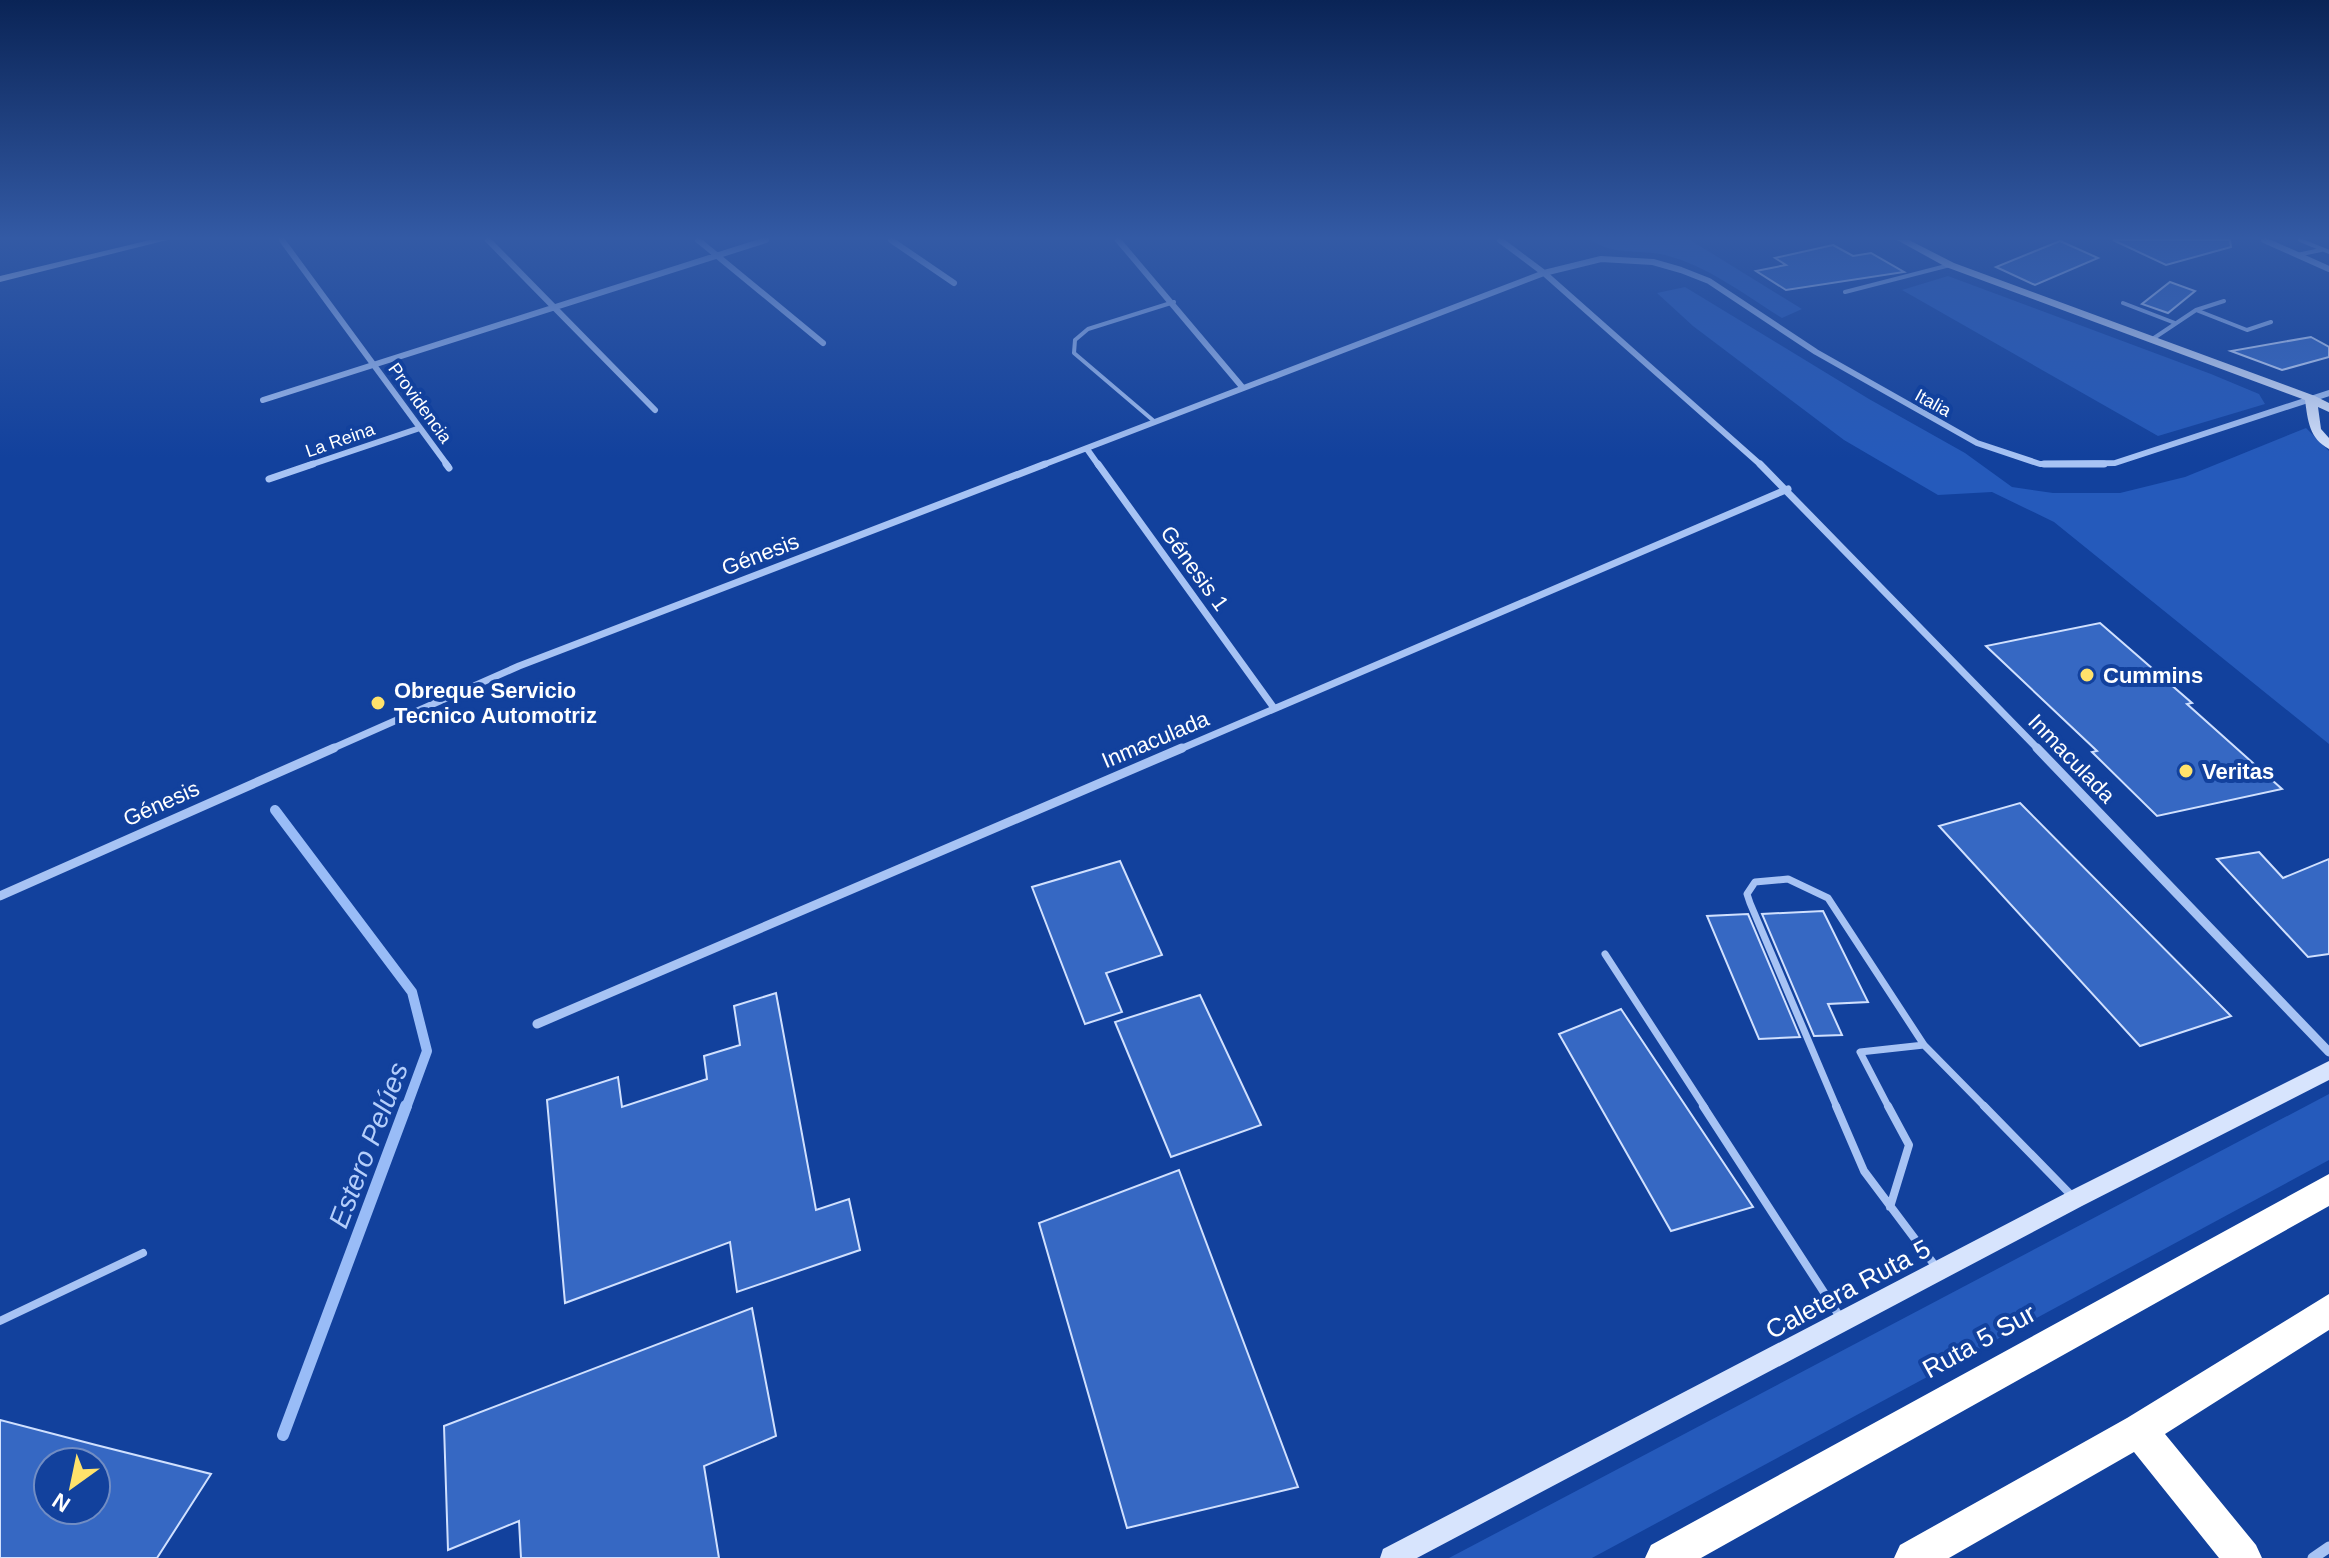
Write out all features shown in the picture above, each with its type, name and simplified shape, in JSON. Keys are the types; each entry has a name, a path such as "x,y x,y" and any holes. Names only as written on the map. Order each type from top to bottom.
{"highway":[{"name":"Ruta 5 Sur","path":"1664,1558 2329,1189"},
{"path":"1913,1558 2139,1430 2329,1311"},
{"path":"2139,1430 2243,1558"}],"street":[{"name":"Providencia","path":"336,313 449,468"},
{"path":"263,400 537,313"},
{"path":"561,313 655,410"},
{"path":"786,313 823,343"},
{"path":"1183,313 1243,388"},
{"name":"Génesis","path":"0,896 519,666 1440,313"},
{"name":"Inmaculada","path":"1589,313 1788,489 2329,1052"},
{"name":"Italia","path":"1754,313 1816,352 1977,443 2040,464 2088,466 2115,463 2329,393"},
{"path":"2078,313 2311,398 2329,408"},
{"path":"2311,398 2315,430 2329,445"},
{"name":"La Reina","path":"269,479 420,428"},
{"name":"Génesis 1","path":"1087,449 1274,708"},
{"name":"Inmaculada","path":"537,1024 1788,489"},
{"name":"Caletera Ruta 5","path":"1392,1558 1940,1273 2075,1199 2329,1070"},
{"path":"2313,1558 2329,1547"}],"lane":[{"path":"1140,313 1088,329 1075,340 1074,353 1155,422"},
{"path":"2149,313 2176,323"},
{"path":"2151,340 2192,313"},
{"path":"2203,313 2247,330 2271,322"},
{"path":"1940,1273 1864,1171 1750,903 1747,894 1750,887 1767,879 1788,879 1828,898 1924,1045 2075,1199"},
{"path":"1605,954 1844,1323"},
{"path":"1890,1207 1909,1145 1860,1052 1924,1045"},
{"path":"0,1321 143,1253"}],"shaded area":[{"path":"1678,313 1727,313 1965,453 2012,487 2053,493 2120,493 2185,477 2306,428 2329,451 2329,744 2054,522 1992,492 1938,495 1844,440"},
{"path":"1774,313 1794,313 1782,318"},
{"path":"1942,313 2047,313 2259,394 2265,404 2158,436"},
{"path":"2329,1094 2329,1160 1592,1558 1449,1558"}],"building":[{"path":"2311,337 2329,347 2329,357 2282,370 2231,351"},
{"path":"2100,623 2192,703 2187,704 2282,789 2157,816 2092,752 2097,751 1986,646"},
{"path":"2020,803 2231,1016 2140,1046 1939,826"},
{"path":"2259,852 2283,878 2329,859 2329,954 2308,957 2217,859"},
{"path":"1120,861 1162,955 1106,973 1122,1012 1085,1024 1032,887"},
{"path":"1823,911 1868,1002 1828,1004 1842,1035 1814,1036 1762,914"},
{"path":"1748,914 1800,1037 1759,1039 1707,916"},
{"path":"776,993 816,1210 849,1199 860,1250 737,1292 730,1242 565,1303 547,1100 618,1077 622,1107 707,1079 704,1056 740,1045 734,1006"},
{"path":"1200,995 1261,1125 1171,1157 1115,1022"},
{"path":"1621,1009 1753,1207 1671,1231 1559,1034"},
{"path":"1179,1170 1298,1487 1127,1528 1039,1223"},
{"path":"752,1308 776,1436 704,1466 719,1558 521,1558 519,1521 448,1550 444,1426"},
{"path":"0,1420 102,1446 32,1446 32,1526 112,1526 112,1449 211,1474 157,1558 0,1558"}],"waterway":[{"name":"Estero Pelúes","path":"275,810 412,992 427,1051 406,1108"},
{"name":"Estero Pelúes","path":"283,1435 406,1106"}],"place":[{"name":"Cummins","path":"2087,675"},
{"name":"Obreque Servicio Tecnico Automotriz","path":"378,703"},
{"name":"Veritas","path":"2186,771"}]}
